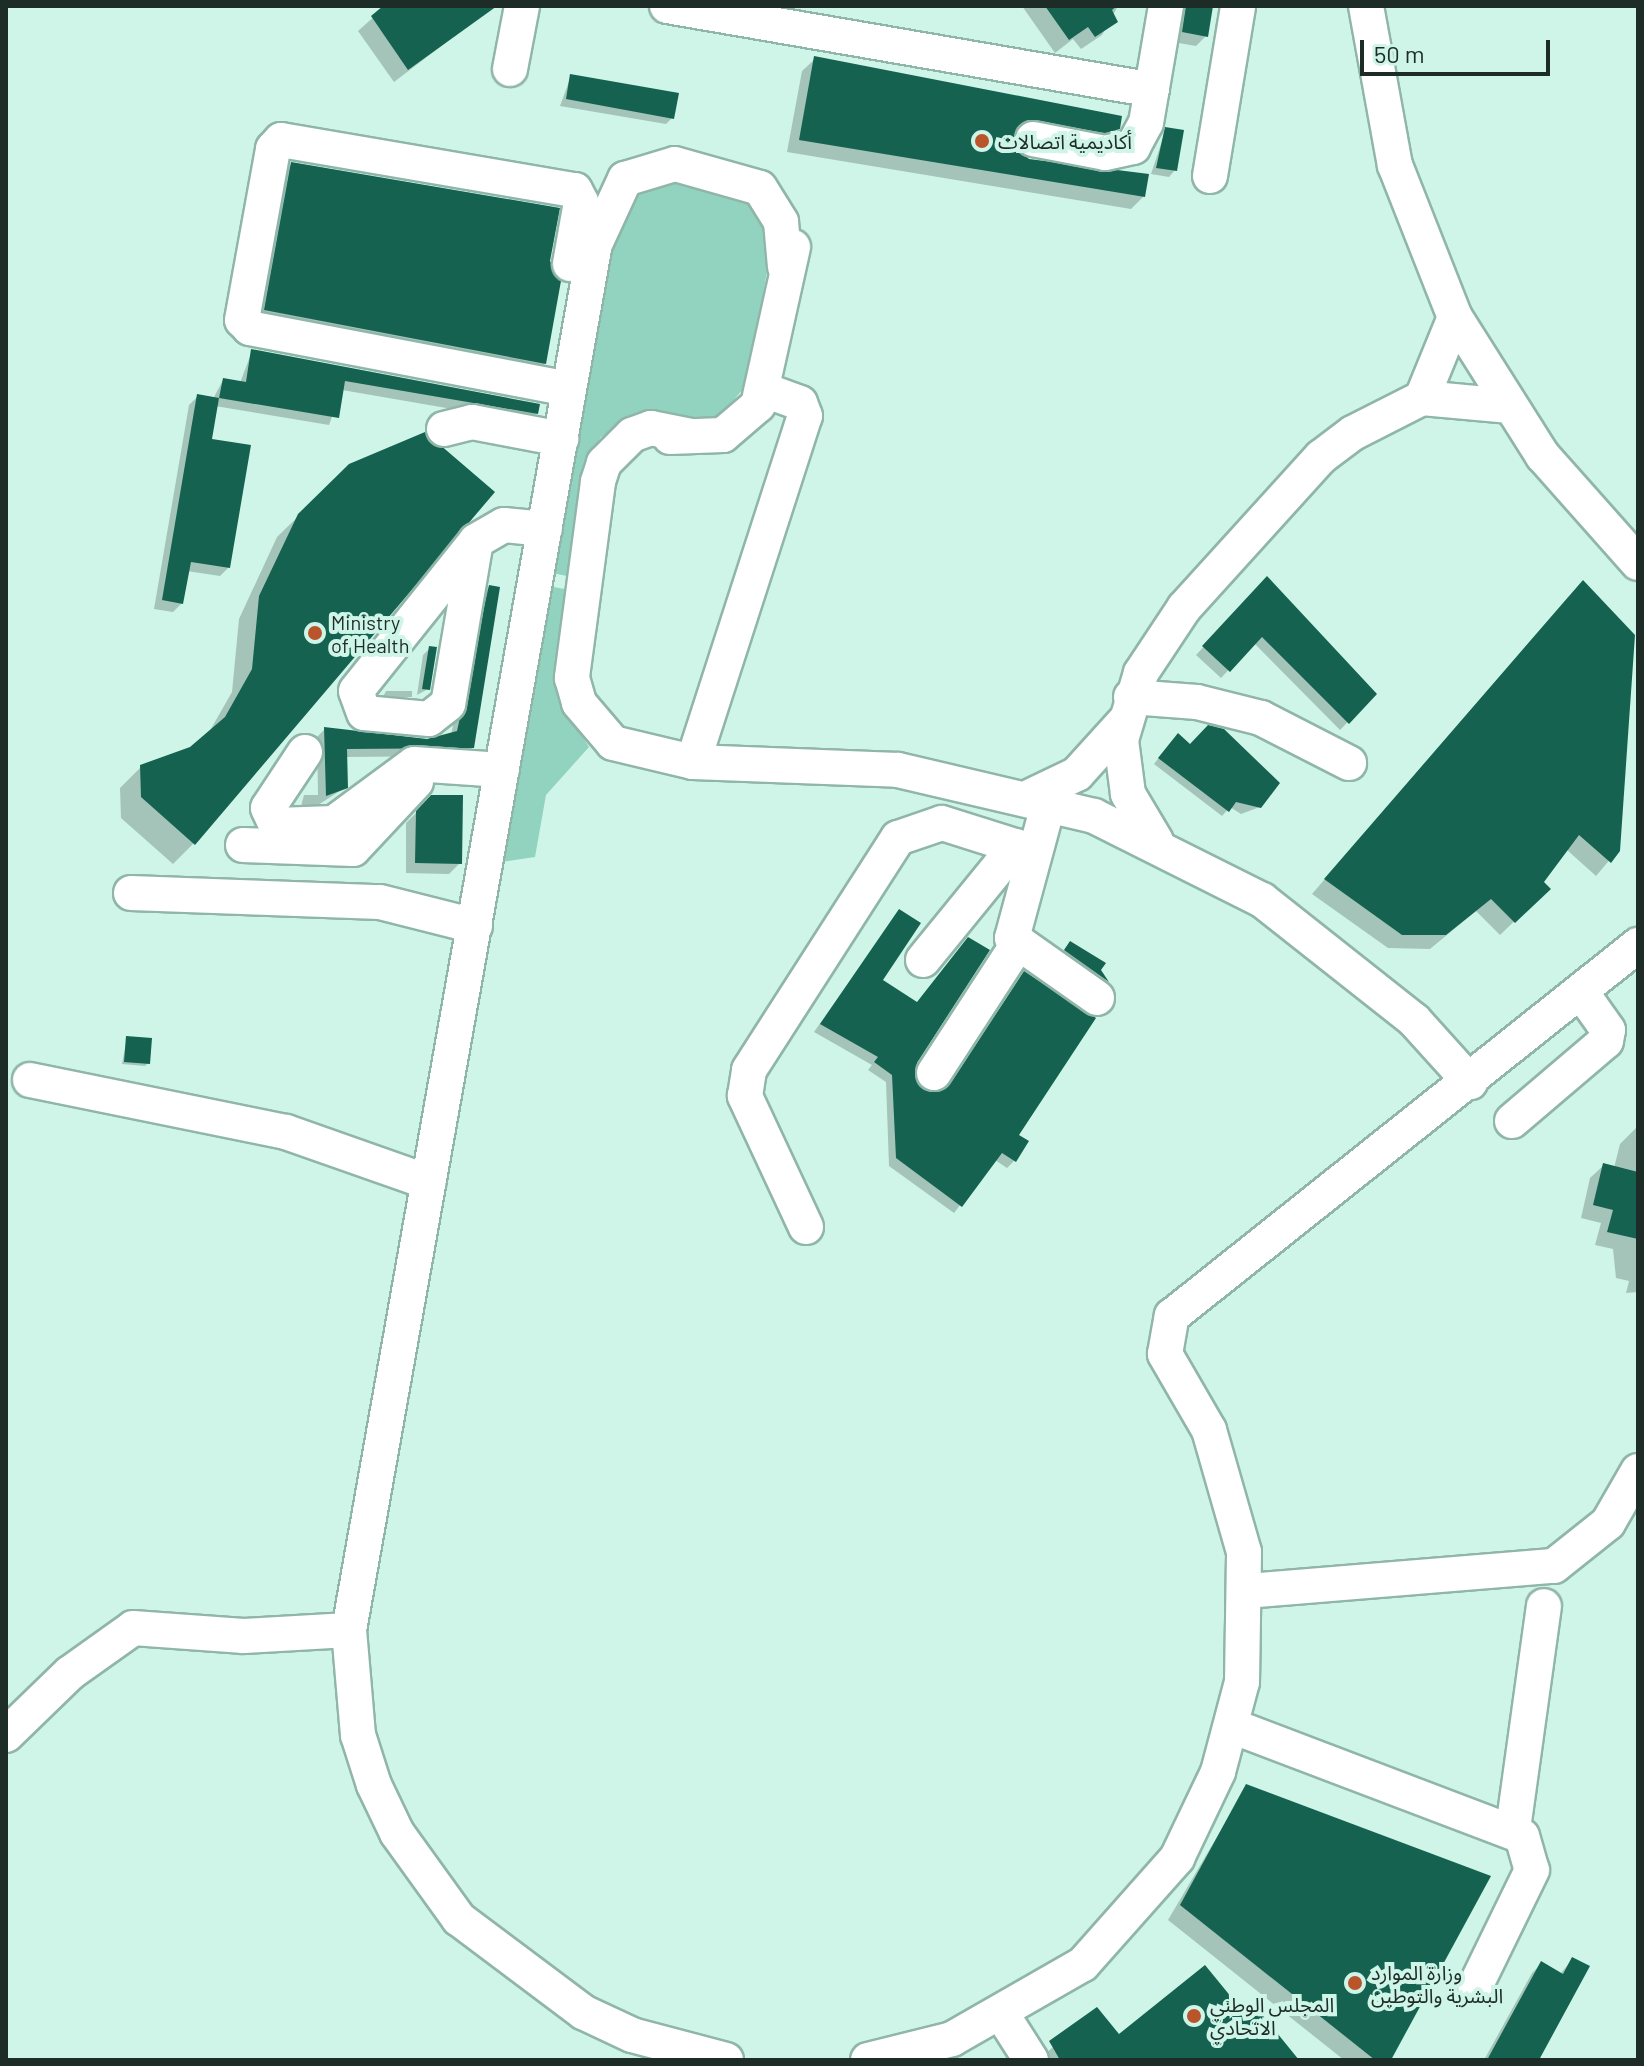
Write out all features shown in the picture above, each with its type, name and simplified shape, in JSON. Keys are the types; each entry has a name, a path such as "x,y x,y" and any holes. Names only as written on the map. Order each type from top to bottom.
{"street":[{"path":"510,69 522,6"},
{"path":"667,6 1152,90"},
{"path":"1033,139 1120,153 1142,137 1166,6"},
{"path":"1210,176 1238,6"},
{"path":"1366,6 1395,165 1455,317 1508,406 1638,563"},
{"path":"559,388 246,327 264,199 281,140 571,189 581,198 586,253"},
{"path":"726,2060 632,2035 583,2012 459,1919 397,1833 374,1785 358,1735 349,1630 561,439 559,388 598,188 620,155 652,146 708,163 767,169 792,189 799,214 785,267 764,390 737,428 691,436 651,428 616,446 598,482 598,502 572,652 579,703 613,743 693,762 898,770 1040,799 1156,841 1262,900 1396,1010 1463,1087"},
{"path":"1422,398 1455,317"},
{"path":"693,762 805,416 800,403 764,390"},
{"path":"1097,998 1017,945 1011,934 1025,849 1040,799 1077,774 1128,710 1184,608 1321,457 1422,398 1508,406"},
{"path":"444,429 472,422 561,439"},
{"path":"476,541 461,631 443,711 420,720 364,713 356,691 476,541 543,539"},
{"path":"413,620 461,631"},
{"path":"1128,710 1197,702 1261,718 1349,763"},
{"path":"1128,710 1128,794 1156,841"},
{"path":"305,752 268,808 276,825 334,823 387,778 500,780"},
{"path":"243,845 353,849 411,777"},
{"path":"806,1227 745,1096 749,1070 898,838 942,823 1025,849"},
{"path":"923,960 1025,849"},
{"path":"131,893 380,902 475,926"},
{"path":"934,1073 1017,945"},
{"path":"868,2060 952,2039 1003,2016 1083,1964 1150,1896 1200,1816 1232,1726 1247,1591 1237,1510 1191,1392 1170,1367 1166,1328 1180,1305 1238,1264 1638,945"},
{"path":"1512,1121 1606,1041 1608,1030 1581,992"},
{"path":"30,1080 286,1132 428,1182"},
{"path":"1247,1591 1554,1566 1608,1523 1638,1471"},
{"path":"1513,1829 1544,1606"},
{"path":"6,1735 70,1673 133,1628 244,1636 349,1630"},
{"path":"1232,1726 1513,1829 1529,1846 1532,1870 1475,1987"},
{"path":"1003,2016 1031,2060"}],"green space":[{"path":"660,173 752,195 773,236 748,383 722,414 703,421 632,417 600,438 572,577 552,573 618,208"},
{"path":"549,586 569,590 556,675 561,704 589,747 546,795 535,857 501,862"}],"building":[{"path":"383,6 497,6 408,70 371,16"},
{"path":"1045,6 1117,6 1112,10 1118,22 1095,37 1088,27 1069,40"},
{"path":"1186,6 1213,6 1208,37 1182,32"},
{"path":"814,56 1122,116 1120,129 1105,133 1027,120 1014,145 1029,159 1149,174 1145,197 799,140"},
{"path":"570,74 679,93 674,119 566,99"},
{"path":"1165,127 1184,130 1177,171 1156,168"},
{"path":"291,162 560,208 550,261 561,281 546,364 264,310"},
{"path":"251,349 540,404 538,414 345,381 339,418 219,398 223,378 246,382"},
{"path":"197,394 219,398 212,439 251,445 230,568 191,562 183,604 162,600"},
{"name":"Ministry of Health","path":"425,432 495,492 195,845 141,797 140,765 190,747 225,717 252,669 259,596 298,514 349,464"},
{"path":"1267,576 1377,694 1349,724 1262,637 1230,672 1202,646"},
{"path":"1583,580 1635,635 1620,851 1611,863 1579,835 1544,882 1551,889 1515,923 1491,899 1446,935 1402,935 1324,879"},
{"path":"489,585 500,587 474,748 347,749 348,788 326,796 324,727 427,739 457,731"},
{"path":"429,646 437,647 430,690 422,689"},
{"path":"1208,725 1224,729 1280,783 1261,808 1236,802 1229,812 1158,758 1178,733 1190,744"},
{"path":"431,795 463,795 462,864 415,863 416,811"},
{"path":"899,909 921,923 883,980 917,1002 968,937 990,950 917,1063 924,1090 950,1084 1024,971 1096,1018 1019,1135 1029,1141 1016,1162 1002,1153 962,1207 896,1158 892,1075 874,1062 878,1057 820,1024"},
{"path":"1070,941 1106,963 1101,970 1109,982 1064,950"},
{"path":"126,1036 152,1038 150,1064 124,1062"},
{"path":"1603,1163 1638,1172 1638,1239 1607,1232 1613,1210 1593,1205"},
{"name":"وزارة الموارد البشرية والتوطين","path":"1246,1784 1491,1876 1391,2060 1375,2060 1180,1905"},
{"path":"1572,1957 1590,1966 1539,2060 1487,2060 1541,1961 1563,1974"},
{"name":"المجلس الوطني الاتحادي","path":"1205,1965 1250,2020 1260,2012 1299,2060 1060,2060 1049,2041 1097,2007 1119,2034"}],"place":[{"name":"أكاديمية اتصالات","path":"982,141"},
{"name":"Ministry of Health","path":"315,633"},
{"name":"وزارة الموارد البشرية والتوطين","path":"1355,1983"},
{"name":"المجلس الوطني الاتحادي","path":"1194,2016"}]}
